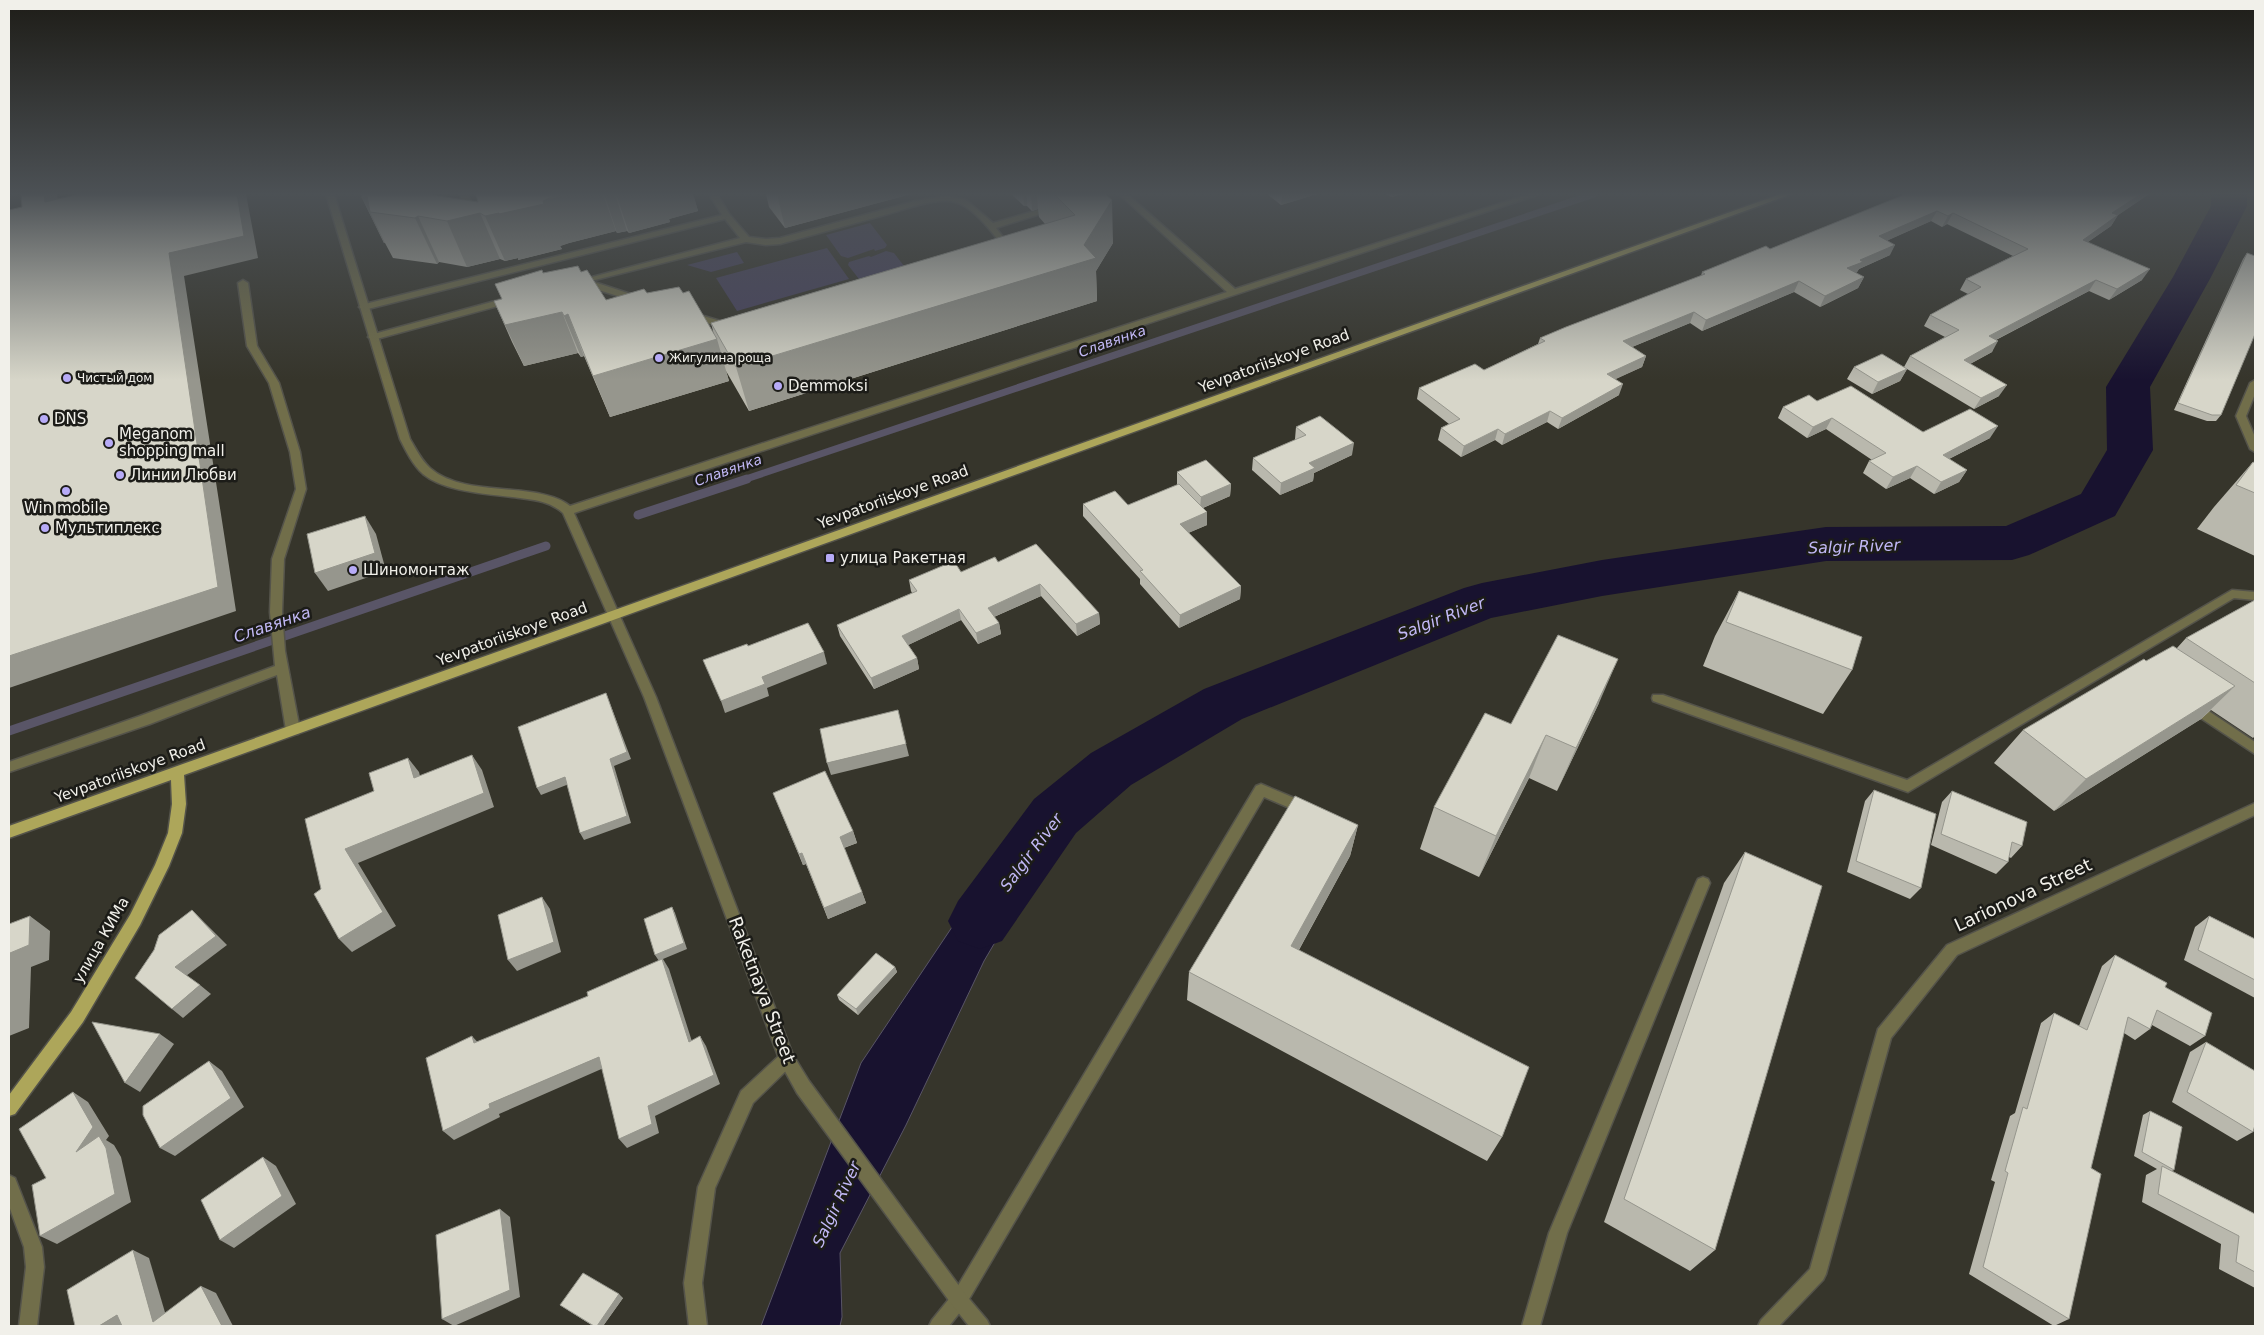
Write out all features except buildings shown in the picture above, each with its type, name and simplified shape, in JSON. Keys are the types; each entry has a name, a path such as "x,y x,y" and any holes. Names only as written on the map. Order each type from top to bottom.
{"main road":[{"name":"Yevpatoriiskoye Road","path":"9,832 1614,256"},
{"name":"улица КИМа","path":"9,1108 77,1017 143,905 162,866 175,833 179,804 177,772"}],"street":[{"path":"349,256 405,439 417,461 432,475 452,483 544,498 559,502 568,511 1346,256"},
{"path":"364,307 566,256"},
{"path":"654,304 576,283 677,256"},
{"path":"1004,260 1008,256"},
{"path":"1193,256 1234,293"},
{"path":"243,284 252,346 274,383 295,452 301,489 278,559 276,612 279,651 293,730"},
{"path":"373,337 516,298"},
{"path":"681,312 745,331"},
{"path":"2255,383 2240,416 2255,449"},
{"name":"Raketnaya Street","path":"568,511 650,698 787,1059 803,1088 959,1300 981,1326"},
{"path":"1658,698 1908,786 2232,594 2255,596"},
{"path":"2123,658 2139,668"},
{"path":"9,768 145,720 283,668"},
{"path":"2178,695 2255,749"},
{"path":"938,1326 959,1300 1261,790 1323,817"},
{"name":"Larionova Street","path":"1767,1326 1817,1274 1884,1034 1952,950 2255,809"},
{"path":"1530,1326 1558,1233 1703,883"},
{"path":"698,1326 693,1284 707,1187 747,1097 787,1059"},
{"path":"9,1184 33,1247 35,1267 28,1326"}],"shaded area":[{"path":"720,256 740,256 744,263 711,272 687,265"},
{"path":"796,256 833,256 849,279 737,311 716,278"},
{"path":"897,256 911,275 866,288 848,265 849,262 871,257"}],"water":[{"path":"1013,836 1031,881 984,961 906,1125 840,1253 842,1317 840,1326 761,1326 861,1063"}],"waterway":[{"name":"Славянка","path":"743,480 1409,256"},
{"name":"Salgir River","path":"980,921 1055,816 1111,769 1223,704 1482,601 1602,578 1826,544 2012,543 2098,505 2130,450 2128,387 2203,256"},
{"name":"Славянка","path":"638,515 747,479"},
{"name":"Славянка","path":"9,731 546,546"}],"place":[{"name":"Жигулина роща","path":"659,358"},
{"name":"Чистый дом","path":"67,378"},
{"name":"Demmoksi","path":"778,386"},
{"name":"DNS","path":"44,419"},
{"name":"Meganom shopping mall","path":"109,443"},
{"name":"Линии Любви","path":"120,475"},
{"name":"Win mobile","path":"66,491"},
{"name":"Мультиплекс","path":"45,528"},
{"name":"улица Ракетная","path":"830,558"},
{"name":"Шиномонтаж","path":"353,570"}]}
